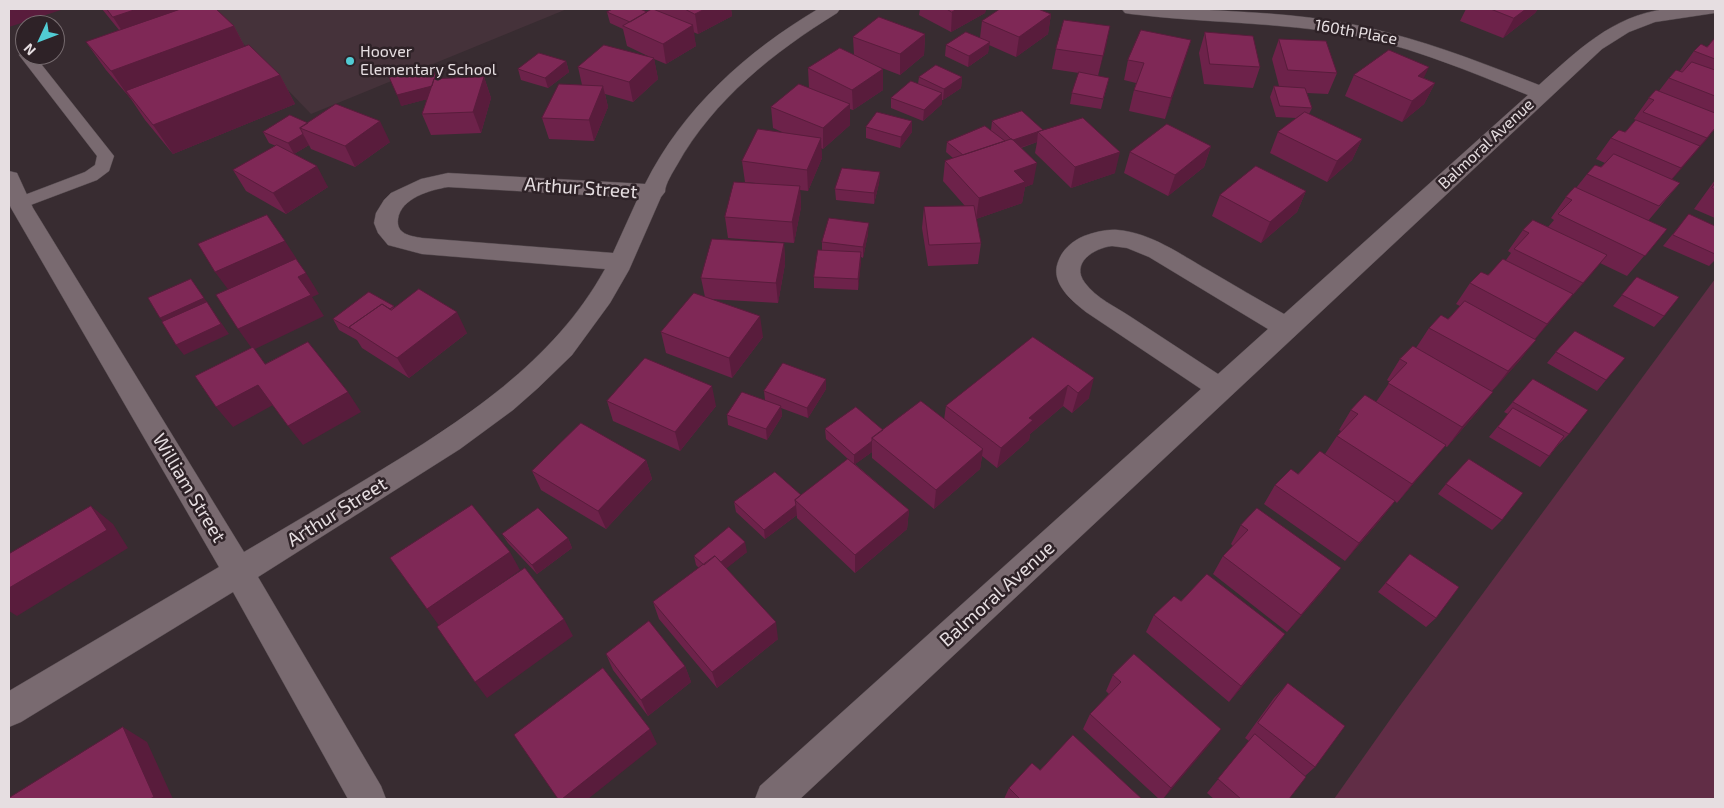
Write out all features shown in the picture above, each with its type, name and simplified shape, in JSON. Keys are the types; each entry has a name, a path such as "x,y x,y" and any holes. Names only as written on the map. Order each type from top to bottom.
{"street":[{"name":"Arthur Street","path":"9,710 239,573 448,443 511,395 554,357 587,317 621,262 670,158 694,123 725,89 761,55 801,26 831,9"},
{"name":"160th Place","path":"1131,9 1324,25 1367,33 1403,41 1442,54 1542,94"},
{"name":"Balmoral Avenue","path":"773,799 1594,45 1613,31 1630,23 1656,16 1711,9"},
{"name":"Arthur Street","path":"621,262 422,246 402,242 392,236 386,227 386,216 393,205 411,192 435,182 448,180 654,192"},
{"name":"William Street","path":"14,191 239,573 368,799"},
{"path":"1221,389 1095,306 1078,292 1070,279 1069,264 1079,249 1095,239 1113,238 1135,241 1157,251 1287,328"}],"lane":[{"path":"14,191 91,176 103,167 106,156 35,65"}],"shaded area":[{"name":"Hoover Elementary School","path":"210,9 567,9 311,114"},
{"path":"1715,279 1715,799 1334,799 1399,707"}],"building":[{"path":"107,9 137,9 113,17"},
{"path":"181,9 216,9 234,26 111,71 86,42"},
{"path":"613,9 640,9 647,12 630,22 607,12"},
{"path":"652,9 693,25 663,44 623,26"},
{"path":"685,9 705,9 695,14"},
{"path":"1000,9 1038,9 1051,14 1019,37 982,21"},
{"path":"1491,9 1526,9 1514,18"},
{"path":"879,17 925,34 900,54 853,37"},
{"path":"1064,20 1110,26 1103,56 1056,49"},
{"path":"1141,30 1191,40 1171,98 1134,90 1144,63 1128,60"},
{"path":"966,32 990,42 969,56 946,45"},
{"path":"1205,32 1253,36 1260,67 1210,64"},
{"path":"1715,38 1715,59 1694,51 1701,44 1707,47"},
{"path":"1279,39 1326,41 1337,73 1288,70"},
{"path":"249,45 280,75 153,125 126,91"},
{"path":"604,45 654,58 629,82 578,67"},
{"path":"840,48 883,69 852,90 808,68"},
{"path":"1389,50 1429,67 1418,76 1435,83 1412,101 1354,75"},
{"path":"539,53 566,61 545,78 518,69"},
{"path":"1692,62 1715,70 1715,96 1669,78 1676,70 1682,72"},
{"path":"936,65 962,77 944,89 919,77"},
{"path":"431,66 437,79 434,79 432,86 397,95 389,77"},
{"path":"1079,72 1109,78 1103,99 1072,93"},
{"path":"484,77 473,112 422,114 434,79"},
{"path":"911,81 942,93 924,110 891,98"},
{"path":"559,84 603,86 589,120 542,118"},
{"path":"799,84 850,104 823,128 771,107"},
{"path":"1274,86 1305,88 1312,108 1280,106"},
{"path":"1656,90 1715,113 1715,128 1707,138 1643,112 1654,100 1649,98"},
{"path":"336,104 380,121 345,146 300,128"},
{"path":"1022,111 1043,130 1013,140 992,121"},
{"path":"877,112 912,121 901,137 866,127"},
{"path":"1305,112 1362,139 1337,161 1278,132"},
{"path":"290,115 308,123 300,128 303,134 288,143 263,132"},
{"path":"1083,118 1120,152 1075,167 1038,132"},
{"path":"1636,120 1700,146 1681,168 1611,138 1619,130 1625,132"},
{"path":"1167,124 1211,146 1175,175 1130,152"},
{"path":"985,126 1005,141 963,155 947,142"},
{"path":"758,129 821,138 807,170 742,161"},
{"path":"1012,139 1037,163 1014,171 1025,182 979,198 945,161"},
{"path":"277,145 317,166 273,193 233,170"},
{"path":"1614,154 1680,183 1659,206 1587,174 1595,165 1601,167"},
{"path":"1256,166 1306,191 1270,222 1220,195"},
{"path":"842,168 880,172 874,193 835,189"},
{"path":"734,182 800,186 792,222 725,217"},
{"path":"1575,187 1667,229 1645,256 1558,214 1572,200 1566,197"},
{"path":"974,206 981,243 929,245 924,207"},
{"path":"1689,214 1715,226 1715,254 1673,235"},
{"path":"267,215 285,241 215,272 198,244"},
{"path":"829,218 869,223 863,247 822,242"},
{"path":"1533,220 1607,255 1583,283 1514,249 1529,233 1523,230"},
{"path":"712,239 784,243 776,283 701,278"},
{"path":"818,250 861,252 858,279 814,277"},
{"path":"296,259 306,273 298,277 311,295 238,329 216,295"},
{"path":"1503,259 1573,294 1547,324 1470,283 1481,272 1488,275"},
{"path":"1637,277 1679,297 1664,316 1622,295"},
{"path":"191,279 204,298 160,318 148,298"},
{"path":"419,289 457,312 397,358 349,327 382,304 391,310"},
{"path":"369,292 394,306 390,309 382,304 349,327 351,329 333,319"},
{"path":"694,293 760,316 729,358 661,332"},
{"path":"1465,301 1536,340 1508,371 1429,328 1441,315 1448,319"},
{"path":"207,302 221,324 176,345 162,322"},
{"path":"1575,331 1625,358 1606,380 1556,352"},
{"path":"1033,337 1094,378 1078,393 1068,385 1029,418 1033,420 1001,448 946,406"},
{"path":"308,342 348,392 288,426 258,385 216,407 195,376 253,347 265,364"},
{"path":"1413,346 1493,392 1462,427 1388,383 1407,363 1400,359"},
{"path":"645,358 712,386 675,432 607,401"},
{"path":"783,363 826,379 807,408 764,391"},
{"path":"1533,379 1588,410 1569,434 1513,402"},
{"path":"742,392 781,406 766,429 727,415"},
{"path":"1365,395 1446,445 1412,484 1337,436 1358,414 1351,410"},
{"path":"921,401 983,449 936,490 872,438"},
{"path":"856,407 883,430 854,455 825,429"},
{"path":"1513,408 1564,436 1549,456 1498,427"},
{"path":"581,423 646,460 598,511 532,471"},
{"path":"1320,451 1395,501 1359,543 1275,485 1291,469 1298,474"},
{"path":"848,459 909,510 855,555 795,500"},
{"path":"1469,459 1523,493 1502,520 1446,484"},
{"path":"775,472 801,495 795,500 796,505 764,530 734,502"},
{"path":"472,505 510,552 427,609 390,558"},
{"path":"91,506 107,530 9,588 9,554"},
{"path":"538,508 568,538 532,565 502,534"},
{"path":"1257,508 1341,568 1301,615 1223,556 1248,530 1241,525"},
{"path":"729,527 745,542 721,562 715,556 704,565 694,556"},
{"path":"1410,554 1459,587 1436,618 1386,583"},
{"path":"715,556 776,622 712,672 653,602"},
{"path":"525,568 564,619 475,682 437,627"},
{"path":"1207,574 1285,634 1241,686 1154,615 1174,596 1181,601"},
{"path":"649,621 685,666 641,700 606,654"},
{"path":"1134,654 1221,729 1171,788 1090,714 1121,682 1113,675"},
{"path":"603,668 650,729 562,799 558,799 514,735"},
{"path":"1288,683 1345,726 1315,767 1258,723"},
{"path":"123,727 154,797 150,799 9,799 9,798"},
{"path":"1255,734 1306,777 1289,799 1241,799 1218,779"},
{"path":"1073,735 1142,799 1020,799 1009,788 1032,763 1040,770"}],"place":[{"name":"Hoover Elementary School","path":"350,61"}]}
